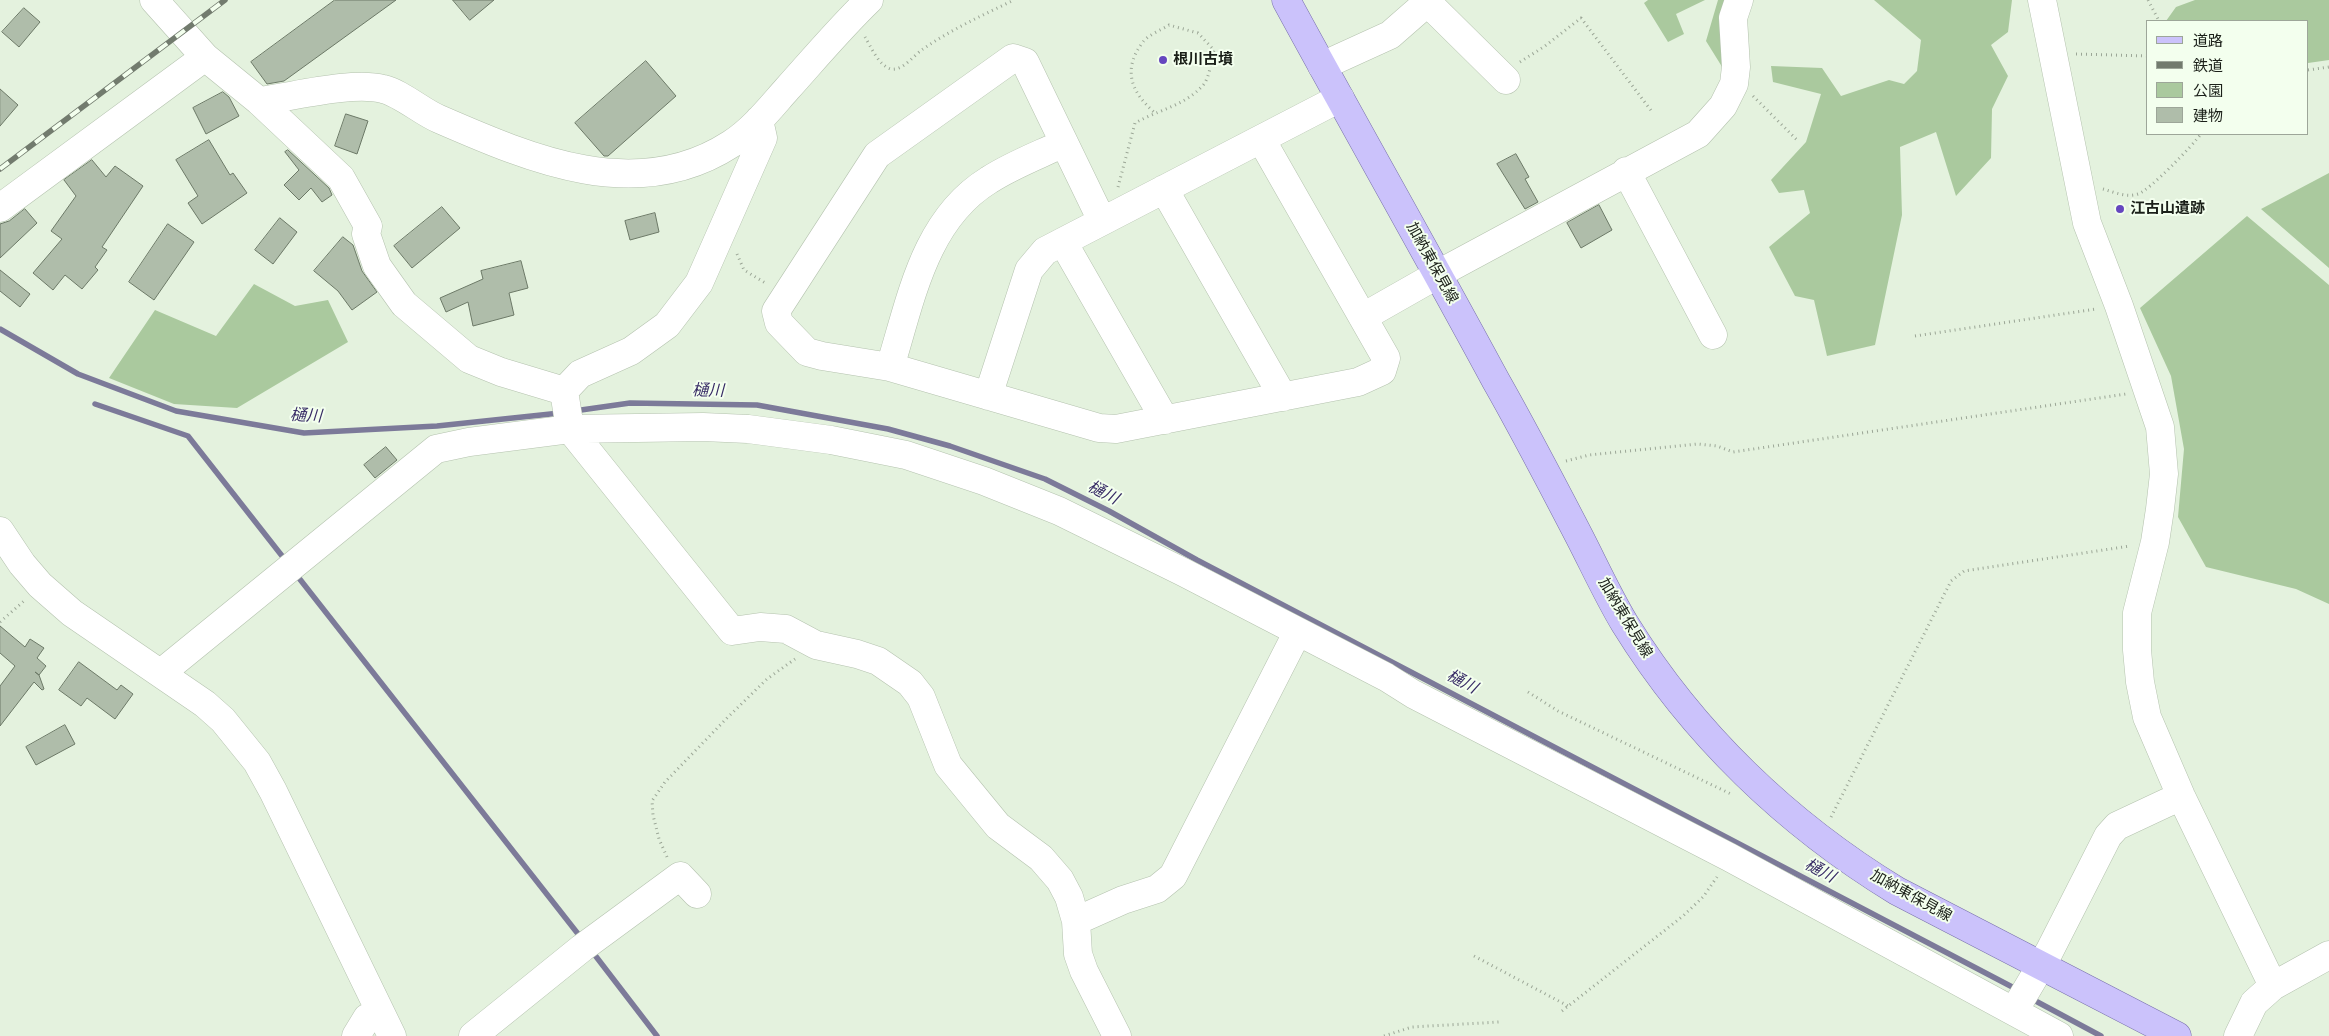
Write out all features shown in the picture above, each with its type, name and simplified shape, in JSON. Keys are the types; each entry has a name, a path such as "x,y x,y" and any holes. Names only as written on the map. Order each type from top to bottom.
{"main road":[{"name":"加納東保見線","path":"1286,0 1544,467 1624,623 1670,690 1720,749 1764,792 1818,838 1898,891 2038,971 2177,1036"}],"street":[{"path":"154,0 205,57 260,101 341,178 368,226 366,234 377,266 404,304 469,359 564,395"},
{"path":"1364,317 1438,274 1626,171 1698,134 1723,106 1734,80 1736,67 1733,18 1739,0"},
{"path":"2042,0 2088,223 2119,306 2146,391 2160,427 2164,454 2164,474 2155,542 2137,613 2136,650 2147,718 2181,796 2273,986"},
{"path":"1322,66 1390,35 1429,1 1501,75"},
{"path":"260,101 354,87 384,89 437,118 487,139 580,170 618,175 660,172 692,164 731,144 759,120 862,7"},
{"path":"0,208 205,57"},
{"path":"1102,221 1025,62 1013,58 877,155 776,311 779,322 807,352 890,367 1099,428 1116,430 1358,382 1382,371 1386,358 1261,139"},
{"path":"988,396 1029,270 1046,251 1340,98"},
{"path":"759,120 763,138 699,283 667,325 631,351 580,374 564,395 570,427 732,631 774,627 804,636 816,645 857,654 878,662 910,682 921,697 948,765 998,826 1041,858 1060,880 1069,897 1076,921 1078,954 1117,1036"},
{"path":"890,367 919,275 934,238 950,214 966,197 989,180 1064,143"},
{"path":"1626,171 1713,335"},
{"path":"1164,190 1283,397"},
{"path":"1063,242 1165,420"},
{"path":"161,674 289,567 436,450 469,442 570,427 748,429 831,440 906,455 984,481 1059,511 1183,572 1729,858 2059,1036"},
{"path":"0,531 22,564 40,585 87,624 205,704 223,720 257,762 387,1027"},
{"path":"1076,921 1123,900 1157,889 1173,876 1297,633"},
{"path":"2014,1011 2038,971 2108,836 2117,826 2181,796"},
{"path":"473,1036 590,943 689,885"},
{"path":"2238,1036 2254,1003 2273,986 2329,955"},
{"path":"356,1036 367,1018 387,1027"}],"path":[{"path":"862,7 859,27 876,56 892,69 900,68 922,49 962,24 1014,0"},
{"path":"2148,0 2158,20"},
{"path":"1501,75 1545,46 1581,18 1653,113"},
{"path":"1126,154 1135,123 1154,112 1182,103 1204,83 1214,50 1198,33 1169,25 1143,41 1131,67 1132,85 1140,98 1154,112"},
{"path":"2053,55 2146,56"},
{"path":"2309,70 2329,67"},
{"path":"1734,80 1740,83 1797,140"},
{"path":"2079,182 2126,196 2140,194 2192,146 2200,135"},
{"path":"724,228 744,270 786,296"},
{"path":"1915,336 2119,306"},
{"path":"1544,467 1589,455 1698,444 1717,446 1733,452 1962,420 2146,391"},
{"path":"1818,838 1951,581 1964,571 2155,542"},
{"path":"0,622 40,585"},
{"path":"689,885 659,839 653,815 652,801 683,762 767,679 816,645"},
{"path":"1528,692 1558,711 1739,798 1753,798 1764,792"},
{"path":"1562,1011 1683,916 1703,897 1729,858"},
{"path":"1474,956 1570,1006"},
{"path":"1384,1036 1412,1027 1499,1022"}],"green space":[{"path":"1648,0 1705,0 1676,14 1684,34 1668,42 1644,3"},
{"path":"1718,0 1745,0 1724,70 1706,41"},
{"path":"1874,0 2012,0 2008,32 1991,45 2008,76 1992,109 1991,158 1956,196 1936,132 1900,147 1902,215 1875,345 1827,356 1814,300 1795,296 1769,247 1810,213 1804,190 1779,193 1771,180 1806,142 1821,94 1773,82 1771,66 1822,68 1841,96 1889,80 1904,84 1917,71 1921,40"},
{"path":"2195,0 2329,0 2329,60 2309,63 2309,20 2167,20 2176,7"},
{"path":"2329,173 2329,268 2261,209"},
{"path":"2247,216 2329,285 2329,604 2296,589 2206,567 2178,517 2184,449 2171,376 2140,308"},
{"path":"254,284 295,306 328,300 348,342 237,408 174,404 109,378 155,310 216,336"}],"building":[{"path":"335,0 396,0 284,81 267,84 251,62"},
{"path":"453,0 494,0 470,20"},
{"path":"24,8 40,22 19,47 2,32"},
{"path":"646,61 676,96 608,156 604,156 575,123"},
{"path":"0,89 18,105 0,126"},
{"path":"223,92 229,97 239,116 206,134 193,108"},
{"path":"346,114 368,121 357,154 335,146"},
{"path":"209,140 230,175 233,173 247,193 202,224 188,203 198,196 176,160"},
{"path":"288,150 329,188 332,195 322,202 311,188 299,200 284,185 299,170 285,152"},
{"path":"1516,154 1529,177 1525,179 1538,202 1525,209 1497,164"},
{"path":"92,160 106,177 115,166 143,186 102,247 107,250 95,267 98,270 82,289 65,275 53,290 33,273 62,239 51,231 76,196 64,180"},
{"path":"1599,205 1612,230 1581,248 1567,223"},
{"path":"442,207 460,228 412,268 394,246"},
{"path":"25,209 37,223 0,258 0,224 9,221"},
{"path":"655,213 659,232 630,240 625,221"},
{"path":"280,218 297,232 273,264 255,250"},
{"path":"168,224 194,242 154,300 129,282"},
{"path":"343,237 353,245 362,271 377,292 352,310 338,291 314,271"},
{"path":"521,261 528,288 509,293 514,315 473,326 468,302 446,312 440,298 483,279 481,271"},
{"path":"0,270 30,294 20,307 0,291"},
{"path":"386,447 397,460 375,478 364,465"},
{"path":"0,626 25,647 30,639 44,648 37,658 46,666 39,675 44,689 42,690 34,682 0,726 0,686 15,666 0,653"},
{"path":"79,662 117,690 121,685 133,694 115,719 87,698 81,706 59,690"},
{"path":"65,725 75,744 36,765 26,747"}],"waterway":[{"name":"樋川","path":"0,329 78,374 176,411 304,433 437,426 560,413"},
{"name":"樋川","path":"574,411 630,403 757,405 888,429 950,446 1045,479 2018,990"},
{"path":"95,404 188,436 286,561"},
{"path":"295,573 582,939"},
{"path":"591,950 657,1036"},
{"name":"樋川","path":"2030,998 2101,1036"}],"railway":[{"path":"0,169 225,0"}],"place":[{"name":"根川古墳","path":"1163,60"},
{"name":"江古山遺跡","path":"2120,209"}]}
